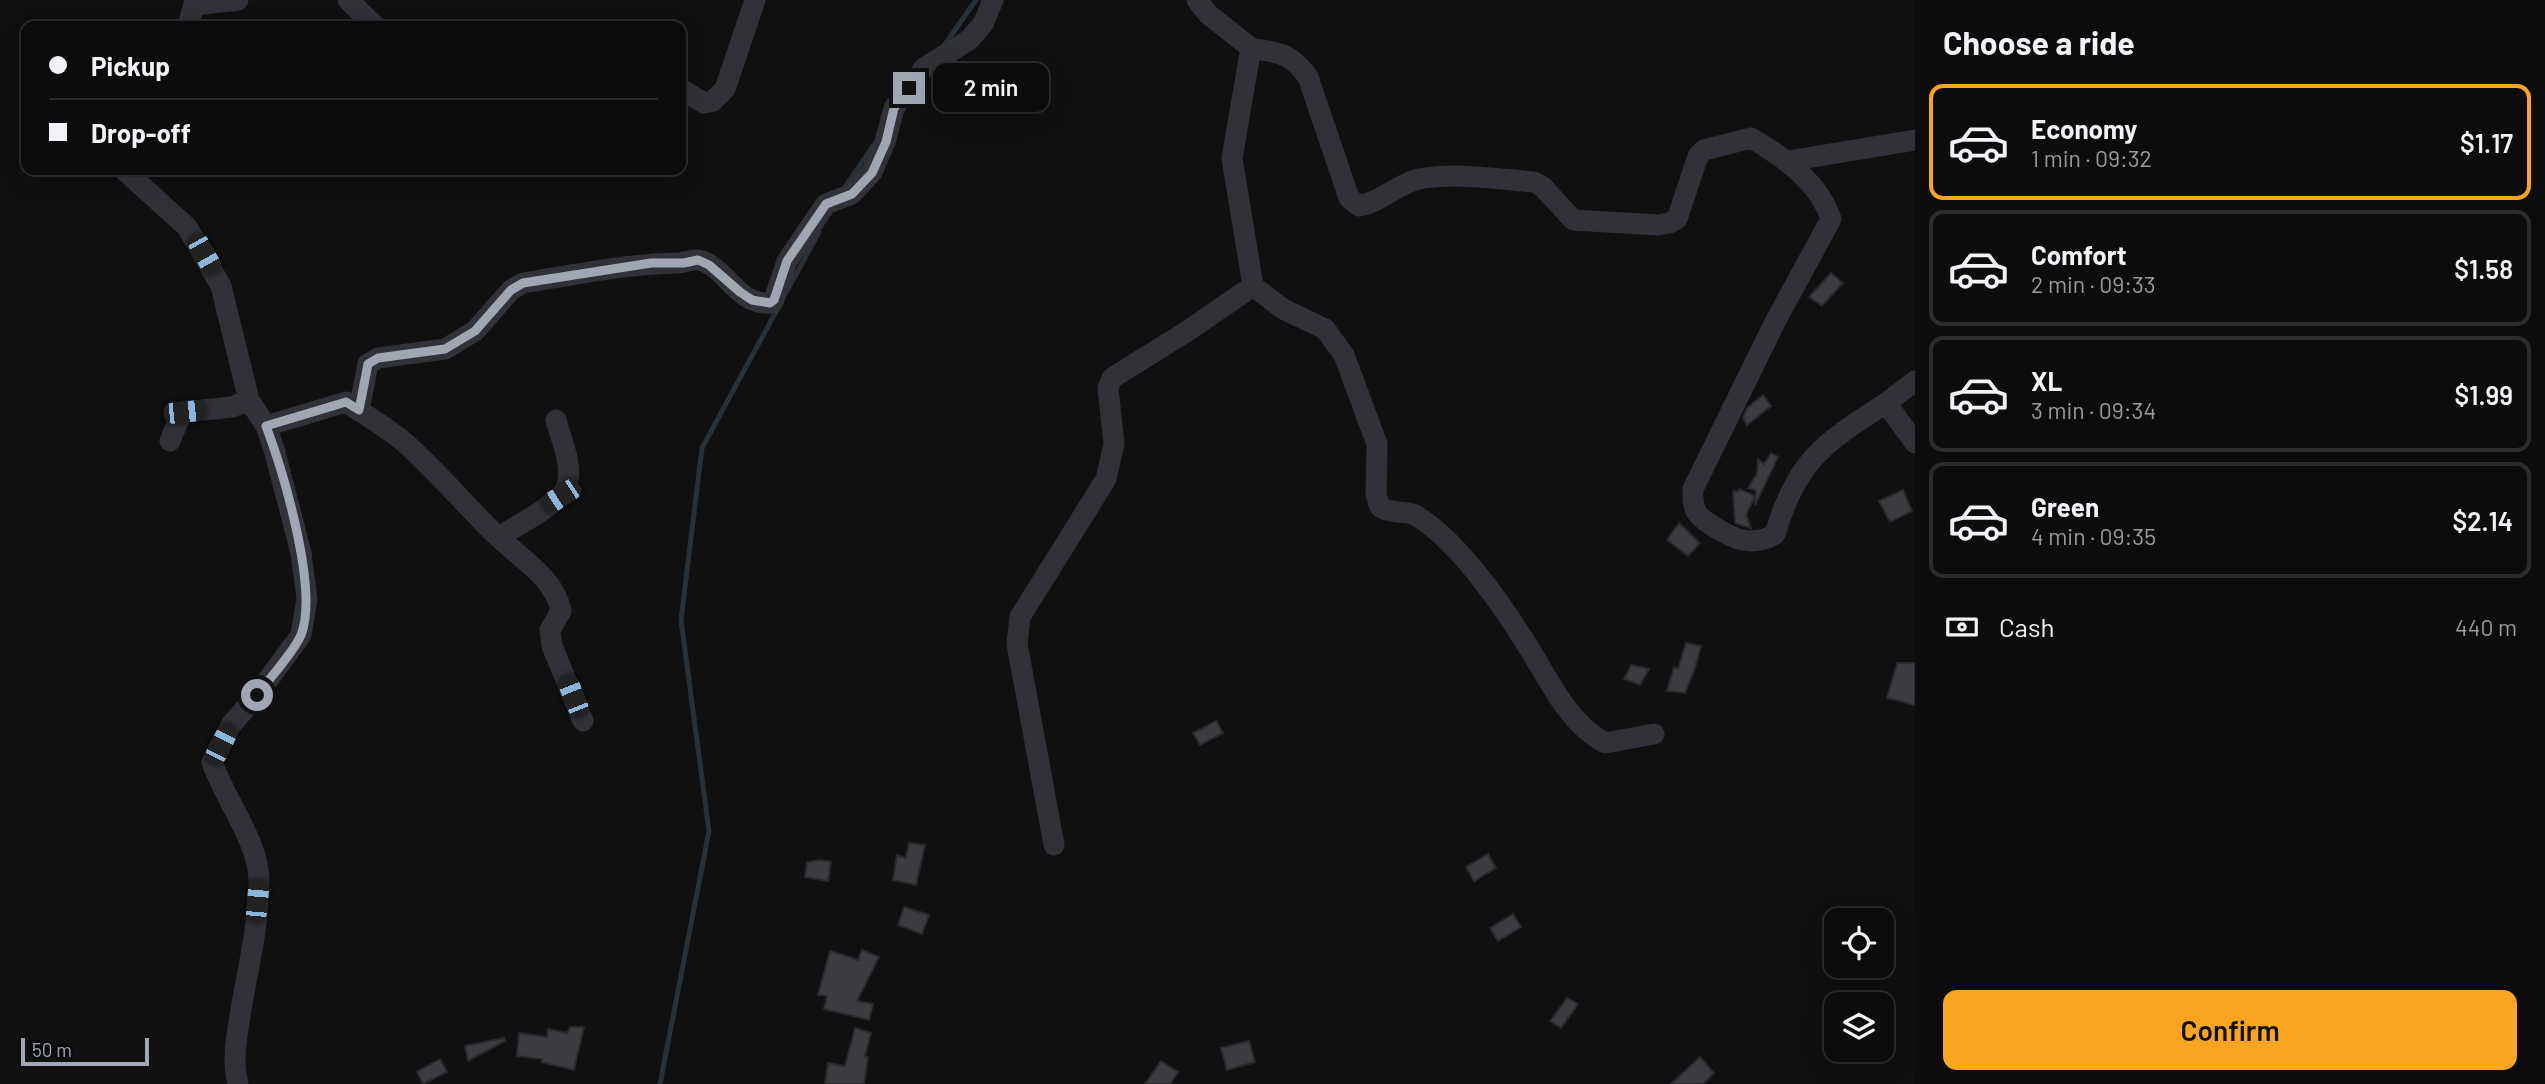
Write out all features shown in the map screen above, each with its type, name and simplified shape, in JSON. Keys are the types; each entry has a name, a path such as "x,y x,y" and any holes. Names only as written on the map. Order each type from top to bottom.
{"street":[{"path":"190,21 195,3 238,0"},
{"path":"348,0 370,21"},
{"path":"686,92 704,103 713,101 725,89 755,0"},
{"path":"359,410 368,364 378,358 445,349 475,331 511,290 523,283 651,263 684,263 698,260 709,265 752,300 770,303 774,300 787,261 826,204 852,194 872,173 886,142 894,108 924,68 969,40 984,24 993,0"},
{"path":"1197,0 1208,14 1251,48 1286,54 1298,63 1308,77 1349,198 1359,206 1367,205 1402,185 1419,179 1464,176 1534,182 1543,187 1573,220 1658,225 1676,219 1698,156 1704,150 1751,138 1788,161 1821,198 1831,219 1775,322 1693,489 1692,501 1697,513 1704,520 1741,540 1760,541 1775,534 1794,483 1810,459 1839,434 1915,381"},
{"path":"1251,48 1232,158 1253,286 1283,309 1325,329 1344,355 1377,444 1376,495 1380,508 1390,513 1413,513 1461,554 1516,629 1558,698 1592,736 1605,744 1654,734"},
{"path":"1788,161 1915,140"},
{"path":"129,175 187,228 221,286 249,400 266,426 275,449 301,553 307,599 301,635 257,695 231,725 212,762 220,785 253,848 259,879 253,946 236,1038 238,1084"},
{"path":"1055,845 1017,644 1020,617 1106,479 1114,444 1108,388 1112,378 1253,286"},
{"path":"170,440 184,412 232,407 249,400"},
{"path":"266,426 346,402 403,442 552,587 561,611 550,631 552,646 583,721"},
{"path":"1886,403 1915,443"},
{"path":"498,537 561,496 568,484 568,466 556,420"}],"building":[{"path":"1831,273 1843,283 1822,306 1809,297"},
{"path":"1763,395 1771,406 1747,425 1743,418 1747,408"},
{"path":"1771,453 1778,457 1755,505 1756,490 1748,488 1757,474 1758,459 1764,464"},
{"path":"1739,489 1755,496 1746,515 1751,528 1735,523 1733,491 1738,492"},
{"path":"1903,490 1912,511 1890,522 1879,501"},
{"path":"1679,523 1700,543 1688,556 1667,540"},
{"path":"1686,643 1701,646 1694,671 1685,693 1667,691 1674,667 1678,669"},
{"path":"1897,663 1915,663 1915,705 1887,698"},
{"path":"1631,665 1649,669 1640,685 1624,679"},
{"path":"1216,721 1223,733 1200,745 1193,733"},
{"path":"909,843 925,845 916,885 893,880 897,855 906,858"},
{"path":"1488,854 1496,868 1474,881 1466,867"},
{"path":"807,862 831,862 828,881 805,877"},
{"path":"904,907 929,915 922,934 898,925"},
{"path":"1513,914 1521,927 1498,941 1490,928"},
{"path":"862,950 879,957 857,1001 873,1004 869,1020 824,1009 827,996 818,995 830,951 858,960"},
{"path":"1567,998 1578,1004 1561,1028 1550,1021"},
{"path":"570,1027 584,1027 574,1070 541,1062 542,1059 517,1056 519,1033 547,1037 548,1029 567,1033"},
{"path":"855,1028 871,1033 865,1056 868,1057 864,1084 825,1084 828,1063 845,1066"},
{"path":"504,1038 505,1041 468,1061 465,1046"},
{"path":"1249,1041 1255,1062 1227,1070 1221,1048"},
{"path":"1700,1057 1714,1073 1703,1084 1671,1084"},
{"path":"440,1059 447,1072 423,1084 417,1072"},
{"path":"1161,1061 1178,1072 1170,1084 1145,1084"}],"waterway":[{"path":"943,47 976,0"},
{"path":"843,190 873,146"},
{"path":"787,291 819,232"},
{"path":"660,1084 709,831 681,620 702,448 779,306"}],"route":[{"path":"257,695 301,635 307,599 301,553 275,449 266,426 346,402 359,410 368,364 378,358 445,349 475,331 511,290 523,283 651,263 684,263 698,260 709,265 752,300 770,303 774,300 787,261 826,204 852,194 872,173 886,142 894,108 909,88"}]}
